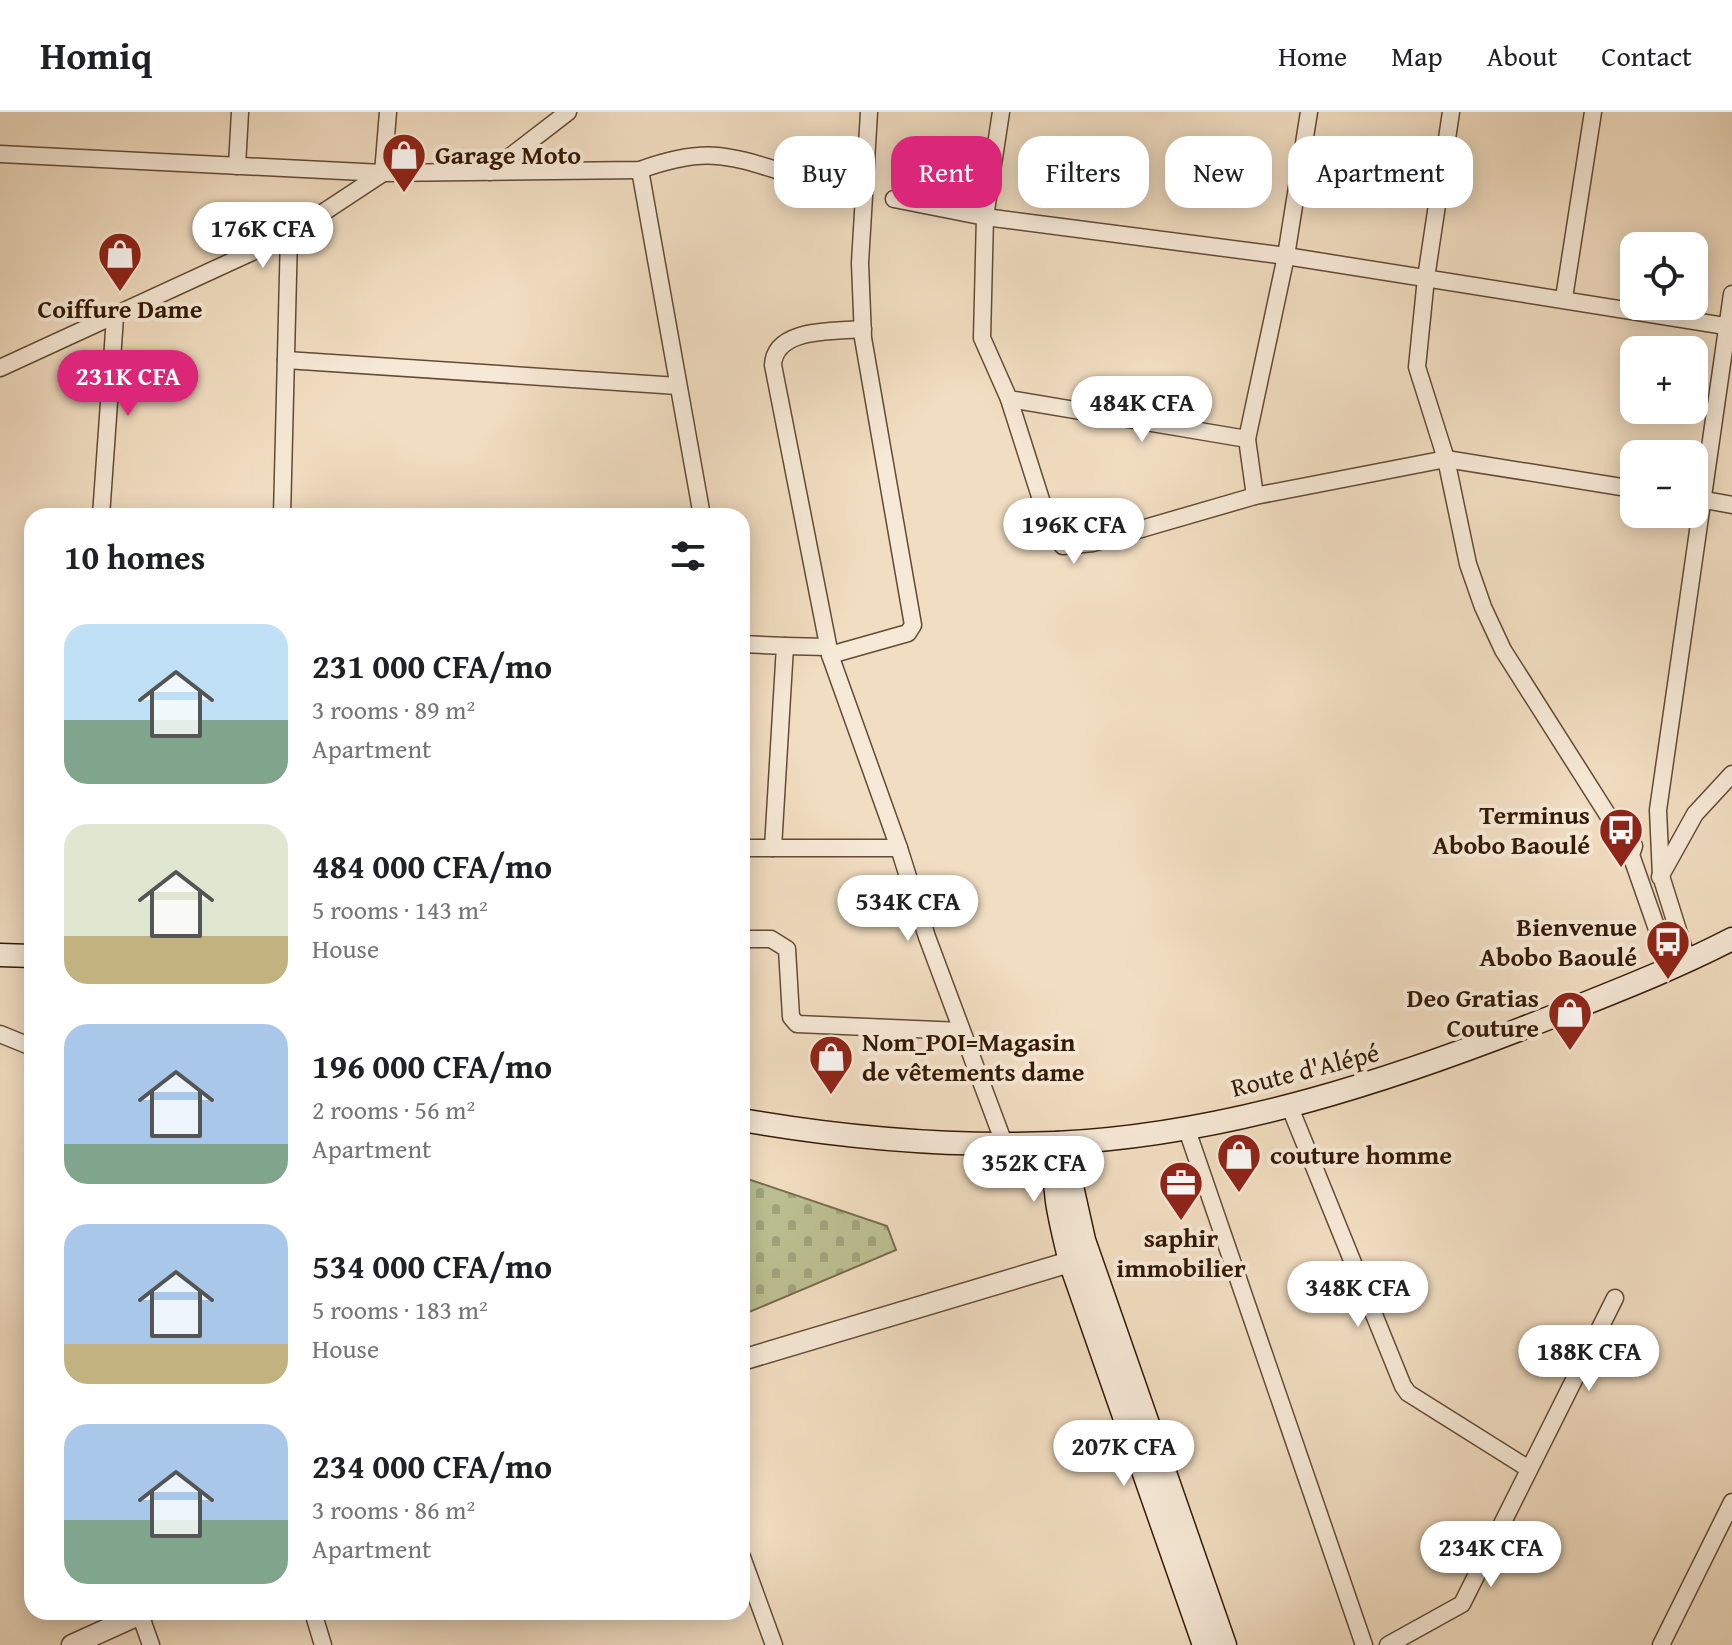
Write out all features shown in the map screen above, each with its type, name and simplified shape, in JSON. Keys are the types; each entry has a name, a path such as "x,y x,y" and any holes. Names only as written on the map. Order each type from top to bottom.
{"main road":[{"name":"Route d'Alépé","path":"750,1121 860,1136 1004,1143 1058,1143 1186,1127 1289,1105 1398,1075 1679,965 1732,939"},
{"path":"0,955 24,956"},
{"path":"1058,1143 1054,1170 1204,1645"},
{"path":"1080,1259 1225,1645"}],"street":[{"path":"237,166 240,112"},
{"path":"383,173 388,112"},
{"path":"490,172 568,112"},
{"path":"867,136 869,112"},
{"path":"1001,112 985,217 982,338 1009,399 1051,531 1063,546 1093,543 1255,496 1446,459 1620,487"},
{"path":"1255,496 1247,439 1286,256 1309,112"},
{"path":"1451,112 1426,278 1417,367 1446,459 1468,564 1496,636 1616,828 1634,846"},
{"path":"1564,298 1593,112"},
{"path":"0,154 383,173 640,170 680,157 710,154 743,158 774,168"},
{"path":"640,170 701,508"},
{"path":"0,368 289,235 383,173"},
{"path":"750,644 829,651 908,633 913,625 863,329 862,208"},
{"path":"940,208 985,217 1286,256 1564,298 1730,327"},
{"path":"282,508 289,235"},
{"path":"1708,449 1730,327 1732,294"},
{"path":"102,508 115,317"},
{"path":"863,329 792,339 774,355 796,489 829,651 961,1031 1004,1143"},
{"path":"286,360 678,386"},
{"path":"1009,399 1247,439"},
{"path":"1708,501 1732,505"},
{"path":"1679,965 1661,876 1658,817 1695,528"},
{"path":"773,848 785,646"},
{"path":"1645,889 1661,876 1695,814 1732,774"},
{"path":"1658,817 1634,846 1631,855 1679,965"},
{"path":"750,848 899,848"},
{"path":"750,939 771,939 787,949 791,1017 797,1024 961,1031"},
{"path":"0,1034 24,1044"},
{"path":"1289,1105 1403,1386 1408,1393 1529,1469"},
{"path":"1186,1127 1364,1645"},
{"path":"750,1358 1080,1259"},
{"path":"1388,1645 1462,1604 1615,1298"},
{"path":"1661,1645 1732,1502"},
{"path":"750,1579 774,1645"},
{"path":"72,1645 127,1620"},
{"path":"144,1620 151,1645"},
{"path":"315,1620 323,1645"}],"green space":[{"path":"750,1180 887,1226 896,1250 750,1312"}],"place":[{"name":"Garage Moto","path":"404,194"},
{"name":"Coiffure Dame","path":"120,293"},
{"name":"Terminus Abobo Baoulé","path":"1621,869"},
{"name":"Bienvenue Abobo Baoulé","path":"1668,981"},
{"name":"Deo Gratias Couture","path":"1570,1052"},
{"name":"Nom_POI=Magasin de vêtements dame","path":"831,1096"},
{"name":"couture homme","path":"1239,1194"},
{"name":"saphir immobilier","path":"1181,1222"}]}
